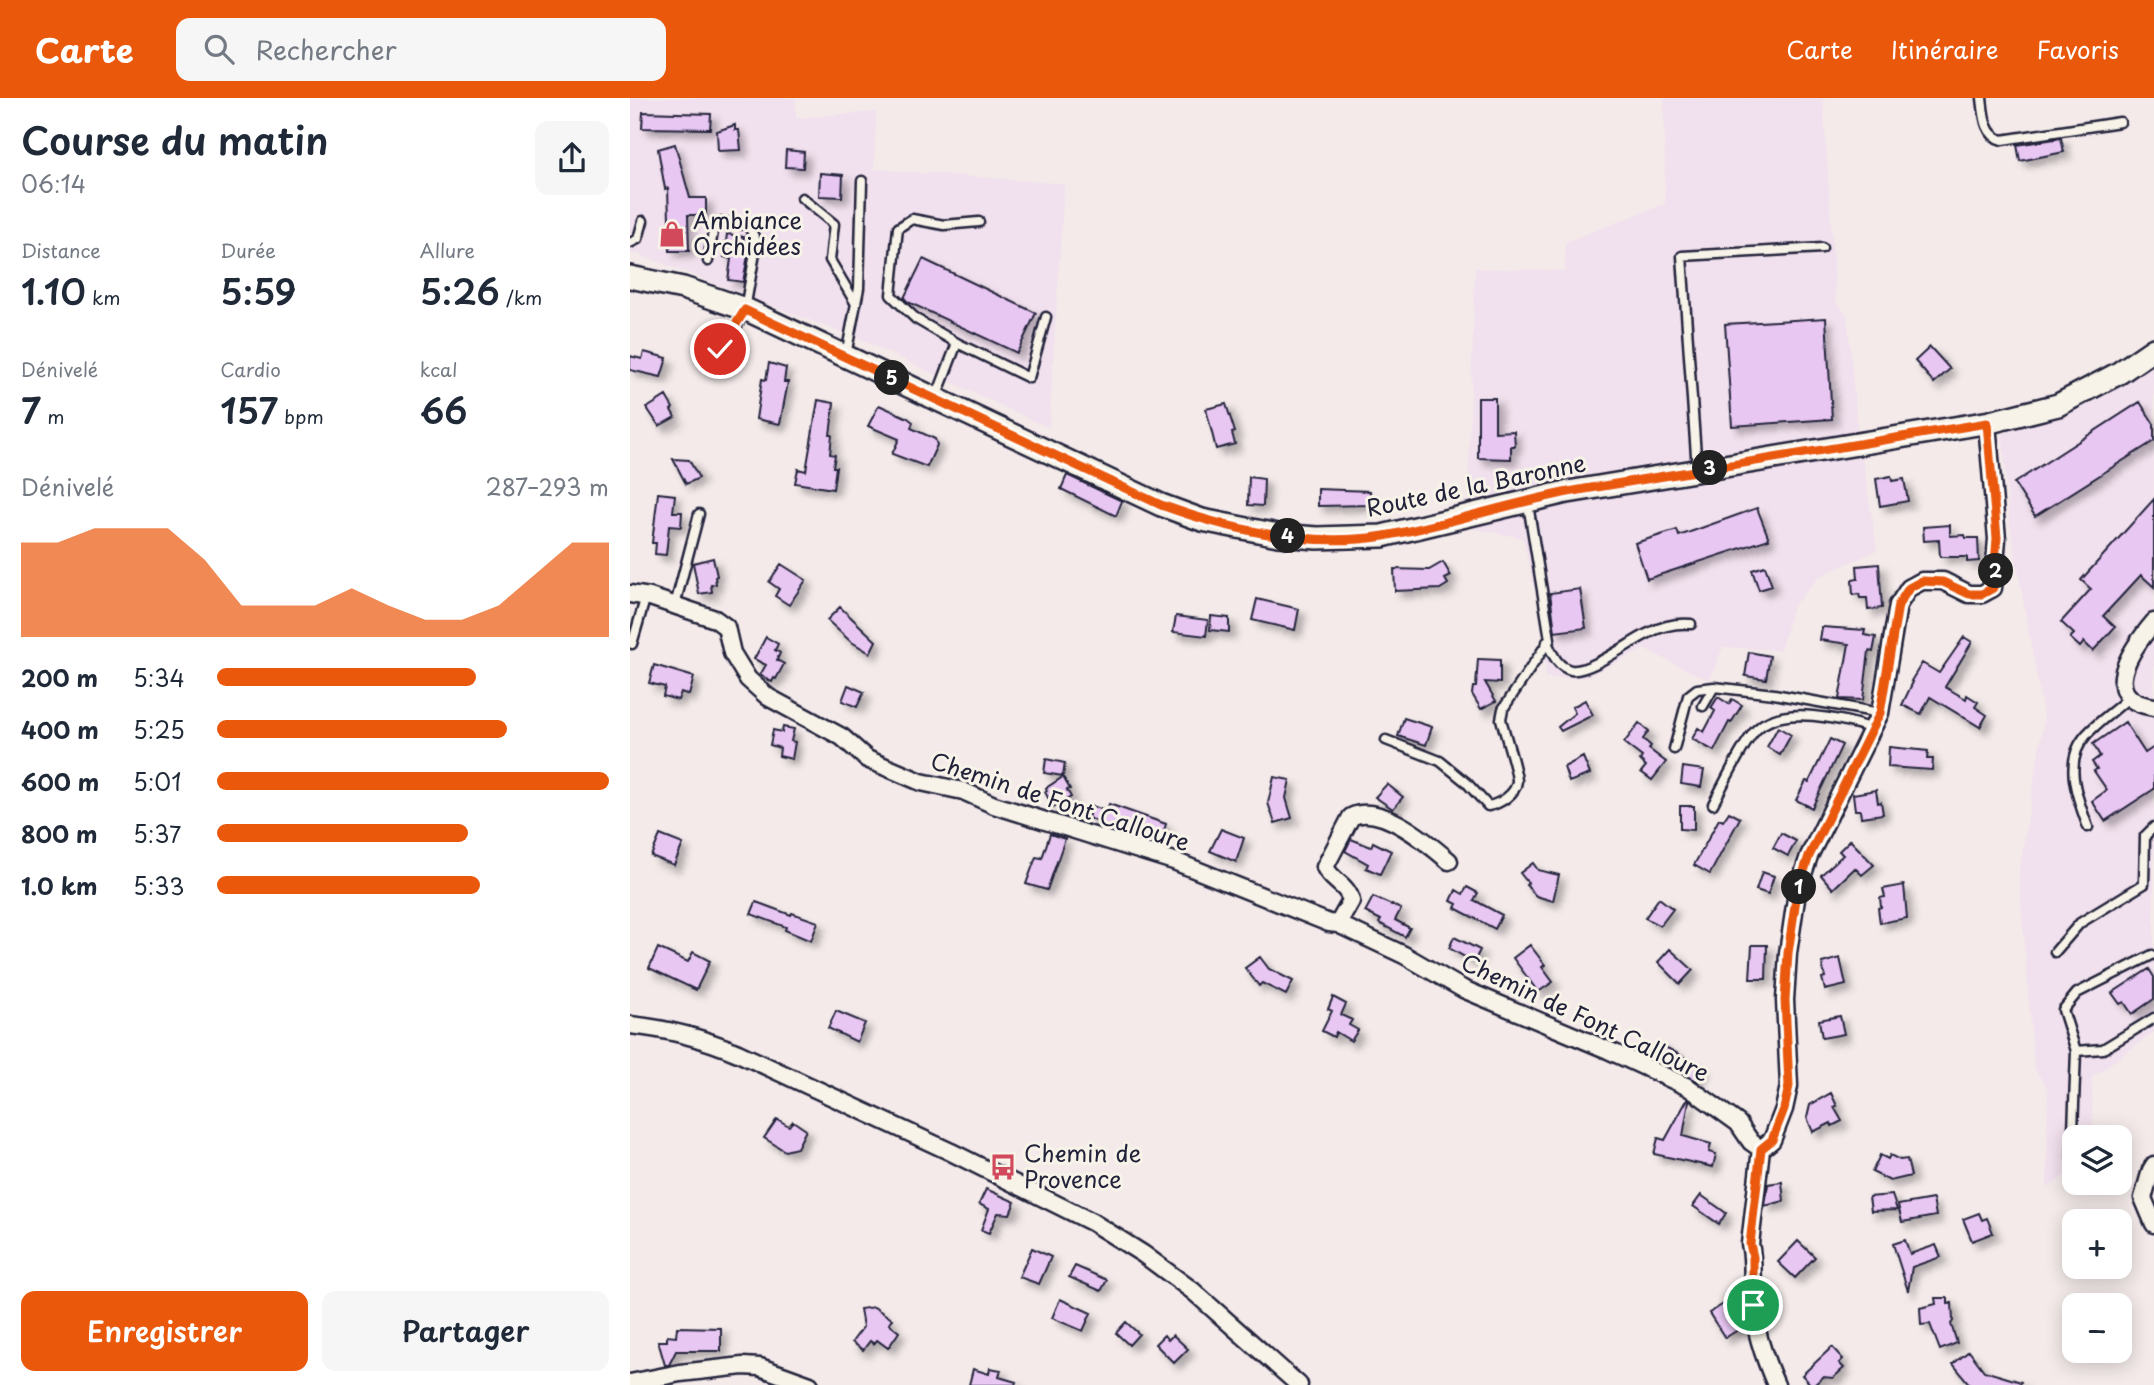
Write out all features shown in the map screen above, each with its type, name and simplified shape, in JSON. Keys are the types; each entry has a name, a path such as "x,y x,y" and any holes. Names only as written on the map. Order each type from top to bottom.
{"main road":[{"name":"Route de la Baronne","path":"630,277 683,288 745,310 1161,505 1202,520 1278,535 1317,538 1382,536 1562,493 1987,423 2058,405 2119,373 2154,349"}],"street":[{"path":"1776,1385 1766,1362 1753,1305 1753,1257 1750,1244 1761,1149 1772,1140 1784,1109 1789,1086 1785,1000 1788,953 1797,892 1809,856 1880,713 1895,614 1909,588 1922,581 1943,582 1969,594 1982,594 1993,588 1997,538 1987,423"},
{"name":"Chemin de Font Calloure","path":"638,595 709,616 726,628 732,653 748,679 768,697 842,737 867,760 921,782 963,791 994,805 1174,861 1329,923 1338,924 1404,956 1462,989 1608,1049 1688,1087 1738,1123 1751,1142 1761,1149"},
{"path":"2154,622 2128,657 2122,672 2129,697 2154,707"},
{"path":"1338,924 1351,901 1349,892 1332,878 1325,867 1351,817 1359,813 1374,814 1401,825 1449,861"},
{"path":"630,1025 682,1034 729,1049 951,1152 1092,1222 1143,1254 1193,1291 1300,1385"},
{"path":"2154,1165 2143,1198 2154,1224"},
{"path":"630,1383 680,1373 743,1366 760,1367 810,1385"}],"lane":[{"path":"1982,98 1988,130 1994,138 2002,140 2120,122"},
{"path":"846,356 859,288 862,181"},
{"path":"802,198 834,224 830,260 856,304"},
{"path":"979,222 944,225 912,219 898,228 891,295 916,319 1029,379 1046,317"},
{"path":"630,243 638,239 643,221"},
{"path":"708,261 714,226 723,222 748,225 757,242 745,310 737,326 709,364"},
{"path":"1697,470 1682,256 1822,248"},
{"path":"936,398 957,343"},
{"path":"1386,740 1440,761 1466,782 1488,806 1506,798 1514,789 1517,779 1501,719 1503,709 1550,639 1527,501"},
{"path":"675,605 699,514"},
{"path":"632,644 638,595"},
{"path":"1548,642 1556,661 1571,670 1588,666 1651,631 1679,623 1691,624"},
{"path":"1674,749 1688,696 1697,689 1714,687 1774,694 1880,713"},
{"path":"1703,706 1714,687"},
{"path":"2088,827 2077,795 2073,769 2076,751 2086,735 2129,697"},
{"path":"1713,804 1754,732 1774,718 1799,715 1873,729"},
{"path":"2055,952 2080,923 2144,884 2145,836 2154,827"},
{"path":"2073,1125 2076,1051 2063,1010 2077,992 2152,955"},
{"path":"2076,1051 2104,1049 2154,1018"}],"shaded area":[{"path":"630,98 796,98 796,118 876,112 874,169 1064,184 1049,428 864,341 638,254 630,254"},
{"path":"1664,98 1823,98 1836,302 1847,315 1859,447 2106,396 2154,361 2154,1032 2092,1077 2093,1125 2062,1125 2062,1177 2047,1189 2048,1089 2034,1068 2019,873 2044,719 2009,518 2002,427 1862,456 1877,550 1820,576 1793,606 1780,650 1723,647 1709,680 1644,649 1584,678 1545,678 1545,635 1523,538 1471,528 1468,488 1475,268 1565,271 1565,242 1665,204"}],"building":[{"path":"643,112 711,114 710,129 642,128"},
{"path":"735,125 735,130 739,130 741,150 718,151 717,131"},
{"path":"2061,138 2064,152 2020,161 2017,145"},
{"path":"675,144 690,198 706,198 706,215 688,215 689,251 670,251 668,188 665,189 658,149"},
{"path":"786,150 804,152 803,168 785,167"},
{"path":"820,173 843,175 842,197 819,196"},
{"path":"727,234 744,237 742,244 750,245 743,282 728,280 731,259 724,257"},
{"path":"923,259 1036,313 1017,353 904,298"},
{"path":"1826,318 1832,419 1732,426 1725,324"},
{"path":"1930,347 1950,369 1934,383 1915,361"},
{"path":"644,352 667,358 661,377 630,370 630,356 642,359"},
{"path":"769,363 786,368 784,382 788,382 780,424 756,419 762,379 766,380"},
{"path":"666,396 675,417 659,426 647,408"},
{"path":"1478,398 1495,398 1495,432 1514,431 1515,446 1511,446 1511,459 1478,458"},
{"path":"818,400 834,403 830,435 830,454 835,455 833,467 836,467 833,489 795,483 798,469 806,471"},
{"path":"2140,402 2154,424 2154,441 2035,516 2014,483"},
{"path":"1226,404 1235,432 1232,433 1235,444 1216,449 1206,409"},
{"path":"879,405 908,418 913,422 911,428 935,439 937,445 927,467 892,454 899,439 868,426"},
{"path":"673,459 689,460 699,478 686,484"},
{"path":"1067,475 1122,501 1116,516 1061,489"},
{"path":"1891,476 1892,481 1904,479 1908,501 1880,506 1876,479"},
{"path":"1249,477 1264,479 1263,506 1248,505"},
{"path":"1318,489 1370,491 1370,505 1318,506"},
{"path":"658,493 675,495 673,512 682,512 681,527 669,526 666,555 655,554 656,543 652,543"},
{"path":"2154,499 2154,587 2141,575 2103,616 2115,627 2093,651 2084,642 2080,647 2070,638 2074,634 2061,622 2091,589 2081,580"},
{"path":"1757,508 1769,539 1647,579 1635,543 1677,530 1679,536"},
{"path":"1950,525 1950,536 1978,538 1979,561 1967,562 1967,557 1940,557 1939,540 1924,541 1923,527"},
{"path":"713,558 716,584 711,585 712,592 699,594 693,563"},
{"path":"1443,562 1451,576 1445,579 1448,584 1440,589 1395,591 1394,569 1429,570"},
{"path":"781,564 806,580 789,605 775,596 779,589 769,582"},
{"path":"1879,564 1882,608 1868,610 1867,598 1860,598 1859,594 1853,595 1852,580 1858,579 1857,566"},
{"path":"1765,566 1772,586 1759,590 1752,570"},
{"path":"1580,589 1586,628 1555,632 1550,593"},
{"path":"1257,599 1299,609 1295,630 1252,620"},
{"path":"840,607 876,641 870,653 850,641 827,620"},
{"path":"1176,616 1208,620 1206,636 1173,632"},
{"path":"1211,616 1229,618 1229,632 1210,630"},
{"path":"1822,627 1865,630 1864,635 1876,637 1873,652 1869,651 1863,700 1839,699 1849,644 1820,640"},
{"path":"766,637 778,644 775,650 780,653 777,660 784,664 772,682 760,675 766,665 754,659"},
{"path":"1964,637 1972,642 1945,687 1966,699 1967,695 1978,702 1975,707 1987,715 1980,727 1930,697 1921,714 1902,705 1913,682 1911,681 1922,663 1939,673"},
{"path":"1749,652 1770,656 1766,679 1745,676"},
{"path":"1478,659 1500,660 1500,683 1485,682 1496,701 1481,709 1472,694 1473,687 1476,687"},
{"path":"654,665 694,677 689,695 681,692 678,700 663,696 665,687 649,683"},
{"path":"848,685 864,692 857,707 842,701"},
{"path":"1718,697 1729,704 1732,699 1742,705 1731,723 1729,722 1714,751 1692,739 1698,728 1704,732 1715,711 1711,708"},
{"path":"1585,700 1593,715 1561,731 1558,727 1575,713 1572,707"},
{"path":"1404,718 1432,727 1426,745 1398,736"},
{"path":"2125,722 2145,753 2154,747 2154,789 2105,821 2092,801 2107,790 2094,771 2097,769 2092,762 2100,756 2093,744"},
{"path":"1639,723 1649,731 1643,739 1651,746 1649,749 1666,762 1652,780 1641,772 1646,766 1640,760 1642,757 1624,743"},
{"path":"783,727 794,729 791,741 795,742 792,759 779,756 780,748 770,745 773,730 782,732"},
{"path":"1778,727 1791,735 1780,755 1767,747"},
{"path":"1830,739 1842,745 1812,808 1796,800 1806,781 1809,782"},
{"path":"1889,747 1928,751 1927,759 1933,759 1932,770 1888,767"},
{"path":"1583,757 1590,774 1569,782 1564,767"},
{"path":"1046,759 1065,763 1063,776 1044,773"},
{"path":"1683,767 1704,770 1701,787 1681,784"},
{"path":"1063,777 1071,797 1053,807 1045,792 1046,788"},
{"path":"1274,777 1290,780 1286,798 1292,818 1275,823 1268,803"},
{"path":"1387,784 1403,797 1393,809 1375,797"},
{"path":"1876,790 1883,814 1861,817 1860,810 1855,810 1853,794"},
{"path":"1109,804 1166,824 1163,835 1127,823 1123,834 1101,827 1102,823 1088,818 1091,806 1107,811"},
{"path":"1680,806 1694,806 1694,830 1680,829"},
{"path":"1729,812 1740,818 1710,874 1694,865 1719,819 1723,821"},
{"path":"1221,829 1244,838 1236,862 1210,851"},
{"path":"1781,833 1796,841 1788,856 1773,848"},
{"path":"1050,834 1065,839 1047,890 1026,884 1036,857 1042,858"},
{"path":"660,835 683,844 674,865 651,856"},
{"path":"1351,839 1371,847 1373,842 1391,851 1380,874 1366,868 1368,864 1345,851"},
{"path":"1850,840 1874,865 1862,875 1855,868 1833,889 1821,875 1843,855 1839,851"},
{"path":"1533,863 1538,870 1559,875 1553,901 1536,896 1526,885 1528,883 1520,873"},
{"path":"1762,872 1774,876 1768,894 1756,890"},
{"path":"1904,885 1907,918 1880,923 1878,908 1881,907 1880,898 1885,897 1883,889"},
{"path":"1467,887 1478,893 1474,900 1502,915 1495,929 1455,908 1457,904 1451,901 1456,890 1463,894"},
{"path":"1373,897 1401,909 1395,920 1410,928 1405,937 1365,912"},
{"path":"1659,898 1673,909 1660,926 1645,918"},
{"path":"756,902 818,922 811,941 785,930 786,927 751,914"},
{"path":"1454,937 1480,950 1474,962 1449,948"},
{"path":"1530,945 1545,965 1542,967 1553,982 1538,992 1513,958"},
{"path":"1752,945 1767,945 1766,979 1750,979"},
{"path":"658,948 688,962 693,952 710,961 696,990 649,968"},
{"path":"1670,949 1693,970 1680,984 1658,962"},
{"path":"1260,957 1269,969 1293,981 1286,995 1262,983 1259,986 1245,968"},
{"path":"1840,958 1846,985 1825,990 1822,963"},
{"path":"2149,969 2154,977 2154,999 2132,1014 2124,1002 2120,1004 2112,993"},
{"path":"1333,997 1346,1004 1341,1015 1352,1020 1349,1025 1358,1030 1351,1041 1336,1032 1334,1037 1322,1031 1332,1011 1328,1009"},
{"path":"836,1011 865,1023 857,1042 828,1028"},
{"path":"1840,1016 1844,1034 1822,1038 1819,1020"},
{"path":"1656,1042 1704,1068 1697,1081 1648,1057"},
{"path":"1831,1093 1837,1106 1834,1107 1842,1121 1813,1132 1807,1118 1810,1105"},
{"path":"1687,1100 1683,1136 1711,1144 1709,1152 1716,1154 1713,1167 1654,1154 1658,1138 1665,1140"},
{"path":"777,1119 789,1126 793,1121 806,1130 797,1148 785,1151 764,1138"},
{"path":"1880,1155 1888,1159 1890,1155 1900,1160 1907,1159 1911,1176 1890,1181 1872,1172"},
{"path":"1782,1182 1784,1201 1765,1206 1768,1184"},
{"path":"986,1189 1015,1202 1010,1214 998,1213 989,1233 981,1230 989,1209 979,1204"},
{"path":"1701,1195 1726,1213 1719,1224 1693,1206"},
{"path":"1892,1195 1897,1210 1871,1211 1869,1197"},
{"path":"1933,1199 1936,1216 1902,1222 1898,1205"},
{"path":"1979,1213 1982,1220 1987,1218 1993,1233 1972,1241 1963,1219"},
{"path":"1905,1240 1910,1254 1936,1245 1941,1257 1912,1267 1908,1291 1893,1244"},
{"path":"1798,1241 1815,1257 1795,1278 1778,1262"},
{"path":"1032,1248 1051,1257 1039,1284 1019,1277"},
{"path":"1075,1266 1107,1280 1101,1291 1069,1277"},
{"path":"1935,1298 1948,1298 1948,1304 1952,1303 1951,1324 1957,1343 1940,1350 1930,1324 1921,1325 1920,1308 1936,1304"},
{"path":"1060,1299 1091,1313 1083,1331 1052,1318"},
{"path":"1730,1300 1742,1319 1738,1322 1741,1328 1725,1338 1709,1313"},
{"path":"874,1307 892,1319 889,1324 899,1332 888,1348 877,1340 874,1344 870,1341 863,1350 852,1342 863,1327 860,1309"},
{"path":"1126,1322 1139,1334 1129,1345 1116,1333"},
{"path":"677,1327 721,1328 721,1351 676,1351 669,1365 665,1365 658,1341 667,1341 667,1336 676,1337"},
{"path":"1164,1335 1168,1340 1173,1335 1188,1349 1174,1363 1155,1344"},
{"path":"1832,1347 1843,1359 1839,1363 1844,1368 1833,1378 1823,1377 1811,1385 1802,1375"},
{"path":"1969,1351 1984,1371 2021,1382 2020,1385 1970,1385 1953,1364"},
{"path":"990,1368 1001,1370 999,1377 1016,1382 1015,1385 969,1385 973,1369 989,1374"}],"place":[{"name":"Ambiance Orchidées","path":"672,234"},
{"name":"Chemin de Provence","path":"1003,1167"}],"route":[{"path":"720,349 745,310 1161,505 1202,520 1239,528 1317,538 1382,536 1562,493 1987,423 1997,538 1993,588 1982,594 1969,594 1943,582 1922,581 1909,588 1898,605 1880,713 1809,856 1797,892 1788,953 1785,1000 1789,1086 1784,1109 1772,1140 1761,1149 1750,1244 1753,1257 1753,1305"}]}
